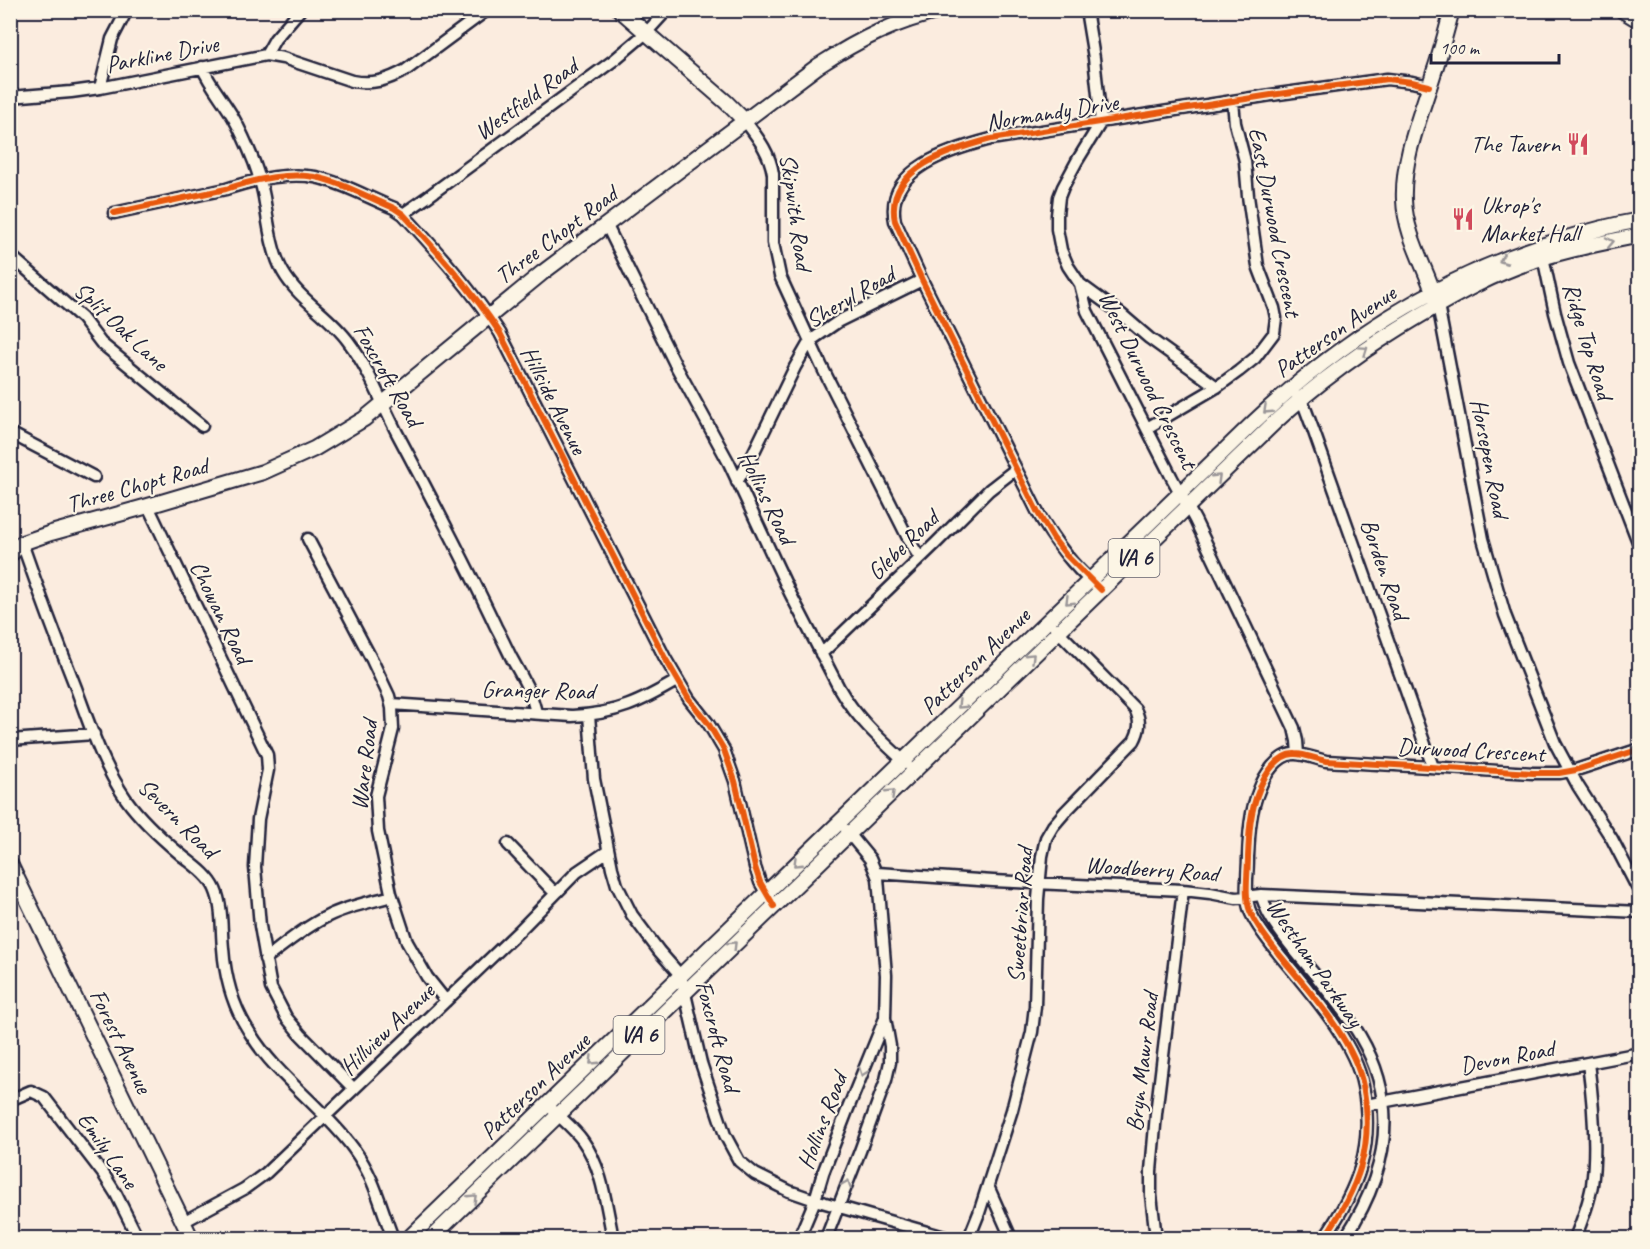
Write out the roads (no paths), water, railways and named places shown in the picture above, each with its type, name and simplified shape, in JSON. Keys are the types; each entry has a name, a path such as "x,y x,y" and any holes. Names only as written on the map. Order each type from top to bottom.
{"main road":[{"name":"Skipwith Road","path":"620,10 746,122"},
{"name":"Three Chopt Road","path":"10,555 16,542 235,481 288,462 339,435 364,419 542,273 818,66 844,49 914,14 945,10"},
{"name":"Horsepen Road","path":"1436,298 1409,230 1404,201 1408,161 1452,10"},
{"path":"1622,10 1640,21"},
{"name":"Patterson Avenue","path":"1542,252 1593,230 1640,220"},
{"name":"Patterson Avenue","path":"1184,500 1299,399 1473,272 1542,252 1640,236"},
{"name":"Patterson Avenue","path":"410,1239 903,761 1096,586 1184,500 1292,387 1389,316 1436,298"},
{"name":"Patterson Avenue","path":"431,1239 849,834 1054,626"},
{"name":"Forest Avenue","path":"10,864 191,1239"}],"street":[{"path":"100,88 112,39 127,10"},
{"path":"300,10 275,39 266,55 283,58 363,83 382,81 406,70 486,10"},
{"name":"Westfield Road","path":"403,214 567,95 646,33 668,10"},
{"path":"1086,10 1101,122"},
{"name":"Parkline Drive","path":"10,97 100,88 266,55"},
{"name":"Foxcroft Road","path":"201,67 242,133 264,194 268,221 282,271 297,291 332,323 359,358 531,693 536,713"},
{"name":"Normandy Drive","path":"1096,586 1053,538 922,280 893,212 894,202 900,188 907,178 931,160 945,153 991,139 1387,79 1429,86"},
{"name":"East Durwood Crescent","path":"1147,428 1217,387 1255,358 1274,333 1276,326 1274,308 1258,266 1245,161 1233,102"},
{"name":"Skipwith Road","path":"746,122 762,144 772,166 772,226 775,259 780,276 899,521 920,558"},
{"name":"West Durwood Crescent","path":"1101,122 1063,187 1058,205 1057,229 1061,249 1068,266 1080,284 1088,311 1184,500"},
{"name":"Hillside Avenue","path":"114,213 259,180 302,175 317,177 352,190 403,214 489,315 500,333 665,658 689,699 714,732 728,759 735,781 755,867 774,906"},
{"name":"Hollins Road","path":"606,224 675,366 729,463 838,688 851,709 914,770"},
{"name":"Ridge Top Road","path":"1542,252 1569,363 1640,547"},
{"name":"Split Oak Lane","path":"10,255 82,318 101,343 202,426"},
{"name":"Sheryl Road","path":"737,482 810,341 839,321 922,280"},
{"name":"West Durwood Crescent","path":"1080,284 1217,387"},
{"name":"Horsepen Road","path":"1436,298 1475,500 1505,615 1556,743 1570,771 1612,839 1640,893"},
{"name":"Borden Road","path":"1292,387 1305,408 1433,767"},
{"path":"10,433 94,477"},
{"name":"Glebe Road","path":"821,654 989,490 1016,469"},
{"path":"1184,500 1294,728 1298,754"},
{"name":"Chowan Road","path":"148,506 264,746 268,762 258,819 255,867 260,926 271,988 286,1017 354,1089"},
{"name":"Ware Road","path":"308,539 377,669 391,704 393,729 376,796 378,831 392,896 407,942 446,1001"},
{"name":"Severn Road","path":"16,542 110,771 127,800 152,829 190,861 212,884 218,898 227,979 248,1031 260,1048 352,1147 374,1183 393,1239"},
{"name":"Sweetbriar Road","path":"969,1239 1012,1110 1032,1032 1040,883 1046,838 1071,805 1134,741 1140,724 1135,709 1054,626"},
{"name":"Granger Road","path":"391,704 572,716 589,715 634,704 678,680"},
{"name":"Foxcroft Road","path":"589,715 594,779 617,885 632,915 681,976 701,1063 725,1135 739,1161 755,1174 772,1183 815,1200 948,1239"},
{"path":"10,740 94,735"},
{"name":"Durwood Crescent","path":"1298,754 1326,761 1533,773 1570,771 1590,767 1640,750"},
{"name":"Westham Parkway","path":"1298,754 1290,754 1274,766 1265,776 1255,800 1249,842 1247,896 1250,911 1263,933 1328,1017 1349,1051 1363,1083 1367,1129 1361,1167 1346,1204 1324,1239"},
{"name":"Hollins Road","path":"826,1239 889,1068 890,1046 885,1018 886,975 877,873 870,859 840,823"},
{"path":"508,844 555,893"},
{"name":"Hillview Avenue","path":"183,1222 252,1184 286,1156 577,872 608,851"},
{"name":"Woodberry Road","path":"877,873 1183,890 1236,898 1262,895 1640,912"},
{"name":"Bryn Mawr Road","path":"1156,1239 1151,1171 1183,890"},
{"name":"Westham Parkway","path":"1262,895 1270,917 1359,1035 1374,1065 1382,1090 1385,1131 1377,1174 1371,1193 1345,1239"},
{"path":"265,959 304,930 329,915 392,896"},
{"name":"Hollins Road","path":"799,1239 885,1018"},
{"name":"Devon Road","path":"1366,1105 1640,1053"},
{"path":"1575,1239 1588,1201 1594,1168 1588,1063"},
{"name":"Emily Lane","path":"10,1100 31,1092 44,1097 104,1175 138,1239"},
{"path":"548,1105 579,1136 591,1153 600,1177 614,1239"},
{"path":"988,1186 1011,1239"}],"place":[{"name":"The Tavern","path":"1578,144"},
{"name":"Ukrop's Market Hall","path":"1463,219"}]}
